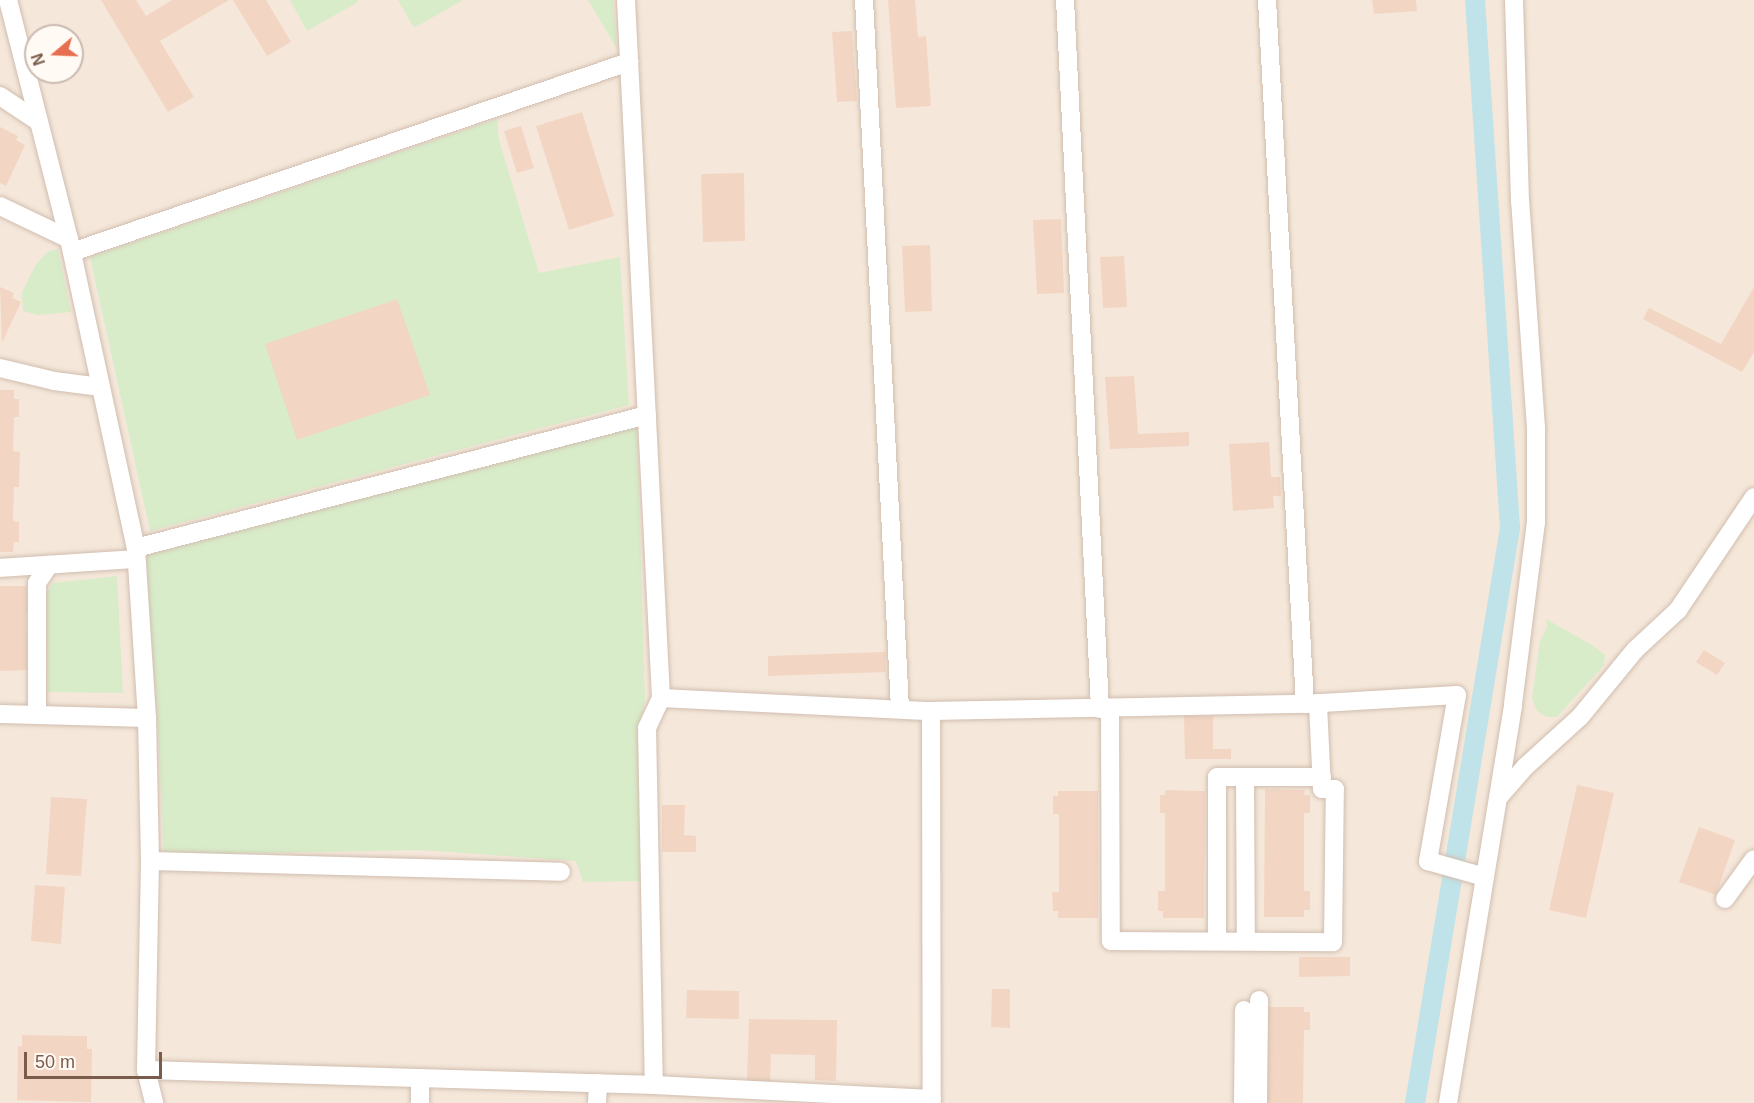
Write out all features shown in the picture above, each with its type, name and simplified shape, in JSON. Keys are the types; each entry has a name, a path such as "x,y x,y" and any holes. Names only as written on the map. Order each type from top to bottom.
{"street":[{"path":"8,0 71,245 136,554 147,718 150,861 146,1070 154,1103"},
{"path":"626,0 661,698 647,728 654,1085"},
{"path":"864,0 900,709"},
{"path":"1065,0 1105,709 1111,941 1334,942 1335,789 1322,789 1312,704 1267,0"},
{"path":"1448,1103 1513,704 1536,524 1536,428 1520,202 1514,0"},
{"path":"0,206 71,245 629,62"},
{"path":"0,96 39,122"},
{"path":"0,368 54,381 101,387"},
{"path":"0,568 136,554 647,415"},
{"path":"1498,799 1525,767 1580,717 1635,650 1678,610 1754,497"},
{"path":"38,715 37,583 49,564"},
{"path":"661,698 931,711 1312,704 1457,695 1428,861 1485,877"},
{"path":"146,1070 654,1085 770,1097 932,1101 931,711"},
{"path":"0,714 147,718"},
{"path":"1217,941 1216,777 1322,777"},
{"path":"1245,777 1246,941"},
{"path":"1725,898 1754,859"},
{"path":"150,861 561,872"},
{"path":"1243,1103 1252,1005 1258,1103"},
{"path":"420,1078 420,1103"},
{"path":"597,1103 598,1083"}],"shaded area":[{"path":"0,0 1754,0 1754,1103 0,1103"}],"green space":[{"path":"290,0 357,0 358,2 307,31"},
{"path":"398,0 463,0 414,28"},
{"path":"588,0 613,0 617,49"},
{"path":"497,119 499,140 539,273 620,257 629,405 150,531 90,257"},
{"path":"58,249 71,312 38,315 23,311 22,292 35,266 47,252"},
{"path":"637,426 645,700 639,732 642,881 583,882 576,861 420,850 164,855 157,709 144,556"},
{"path":"117,576 123,693 48,692 46,593 53,583"},
{"path":"1546,619 1605,655 1604,665 1557,717 1547,717 1537,711 1532,698 1540,641 1547,627"}],"building":[{"path":"101,0 136,0 146,16 172,0 229,0 160,41 194,97 168,112"},
{"path":"233,0 266,0 291,42 267,56"},
{"path":"888,0 915,0 918,37 926,36 931,106 896,108"},
{"path":"1372,0 1416,0 1417,11 1374,14"},
{"path":"852,31 857,101 837,102 832,32"},
{"path":"582,112 614,216 569,230 536,126"},
{"path":"521,126 534,168 517,173 504,131"},
{"path":"0,127 18,136 16,140 25,145 6,186 0,183"},
{"path":"744,173 745,241 703,242 701,174"},
{"path":"1061,219 1064,293 1037,294 1033,220"},
{"path":"930,245 932,311 905,312 902,246"},
{"path":"1124,256 1127,307 1103,308 1100,257"},
{"path":"0,287 14,293 12,298 21,302 2,343"},
{"path":"1754,287 1754,352 1742,372 1643,319 1649,308 1721,344"},
{"path":"397,299 430,395 297,440 265,344"},
{"path":"1134,376 1138,434 1189,432 1189,446 1110,449 1105,377"},
{"path":"0,390 14,390 14,399 19,399 19,417 14,417 13,451 20,452 19,487 14,487 13,521 19,522 19,542 14,542 13,552 0,552"},
{"path":"1269,442 1271,477 1280,477 1281,496 1273,496 1274,508 1233,511 1229,444"},
{"path":"0,586 27,586 27,594 34,594 34,613 26,613 27,644 35,644 29,670 0,671"},
{"path":"1704,650 1725,663 1717,675 1696,662"},
{"path":"885,652 886,672 768,676 768,656"},
{"path":"1184,716 1213,716 1213,749 1231,749 1231,759 1185,759"},
{"path":"1577,785 1614,793 1586,918 1549,910"},
{"path":"1265,789 1305,790 1304,795 1310,795 1310,813 1304,813 1304,891 1310,891 1310,910 1304,910 1304,917 1264,917"},
{"path":"1165,790 1205,791 1204,918 1163,918 1163,911 1158,911 1158,891 1165,891 1165,813 1160,813 1160,795 1165,795"},
{"path":"1058,791 1098,791 1098,918 1058,918 1058,911 1053,911 1052,892 1059,892 1059,814 1053,814 1053,796 1058,796"},
{"path":"51,797 87,799 81,876 46,874"},
{"path":"662,805 685,805 684,835 696,836 696,852 662,852"},
{"path":"1699,827 1735,840 1716,895 1679,882"},
{"path":"35,885 65,887 61,944 31,941"},
{"path":"1299,957 1350,957 1350,976 1299,977"},
{"path":"992,989 1010,989 1010,1028 991,1027"},
{"path":"687,990 739,991 739,1019 686,1018"},
{"path":"1264,1007 1304,1007 1304,1012 1310,1012 1310,1030 1304,1030 1303,1103 1264,1103"},
{"path":"749,1019 837,1020 836,1081 815,1080 815,1055 771,1054 770,1082 747,1081"},
{"path":"22,1035 87,1036 87,1049 92,1049 91,1102 17,1100 18,1046 22,1046"}],"waterway":[{"path":"1415,1103 1510,528 1475,0"}]}
